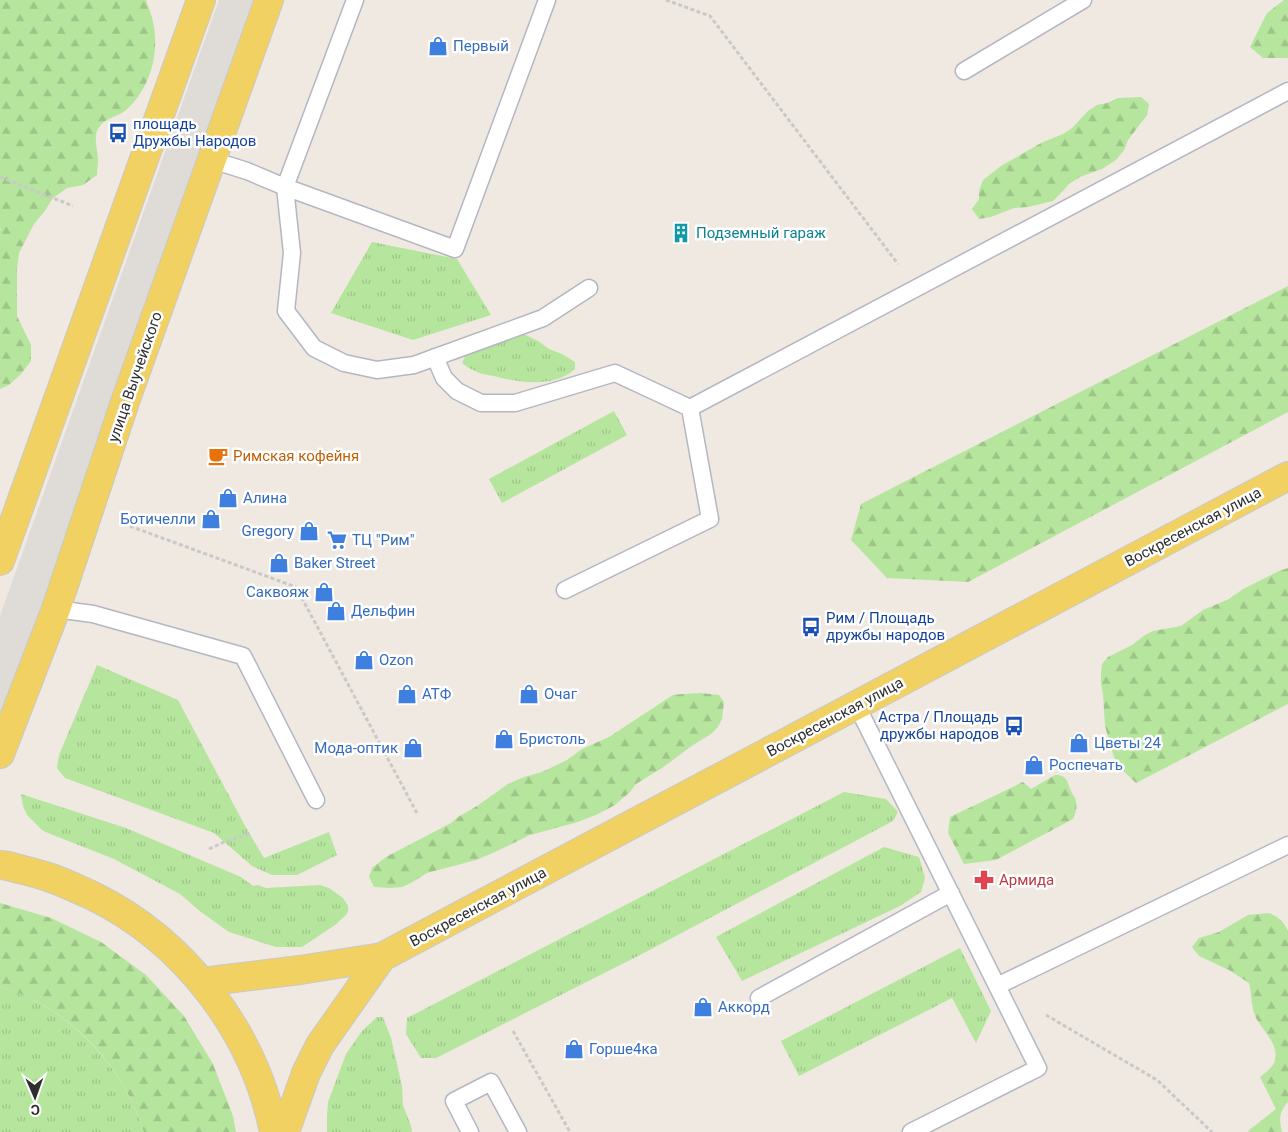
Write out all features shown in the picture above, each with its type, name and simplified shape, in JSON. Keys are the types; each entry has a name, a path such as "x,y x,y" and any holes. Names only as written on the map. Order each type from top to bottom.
{"main road":[{"path":"0,562 201,0"},
{"name":"улица Выучейского","path":"0,754 56,609 126,400 269,0"},
{"name":"Воскресенская улица","path":"202,982 382,958 1288,476"},
{"path":"0,865 52,878 94,897 134,920 170,949 202,982 225,1012 244,1045 259,1079 271,1115 274,1132"},
{"name":"Воскресенская улица","path":"285,1132 306,1073 320,1045 382,958"}],"lane":[{"path":"355,0 284,187 292,253 286,311 314,348 344,364 377,370 414,365 543,318 589,288"},
{"path":"212,160 247,171 284,187 454,249 546,0"},
{"path":"964,71 1083,0"},
{"path":"690,408 1288,91"},
{"path":"435,358 444,378 457,391 481,403 515,403 615,373 690,408"},
{"path":"565,590 710,519 690,408"},
{"path":"56,609 93,614 243,656 316,800"},
{"path":"857,706 1038,1068 911,1132"},
{"path":"998,986 1288,845"},
{"path":"759,998 951,893"},
{"path":"470,1132 454,1101 491,1082 518,1132"}],"path":[{"path":"666,0 710,16 916,289"},
{"path":"0,177 73,206"},
{"path":"124,524 296,587 418,815"},
{"path":"208,849 250,834"},
{"path":"998,986 1157,1080 1212,1132"},
{"path":"513,1031 570,1132"}],"green space":[{"path":"0,0 146,0 155,34 155,46 151,70 141,92 123,113 108,119 98,129 96,140 97,175 83,185 67,188 53,198 34,224 19,253 17,316 31,345 31,361 9,385 0,389 1,229"},
{"path":"1284,0 1288,0 1288,58 1263,58 1250,47 1267,13"},
{"path":"1141,97 1149,104 1147,115 1116,160 1102,169 1080,177 1069,184 1053,201 1014,208 991,217 979,219 972,209 979,199 979,191 983,180 1001,166 1041,143 1063,134 1097,105 1118,98"},
{"path":"372,242 457,259 491,315 413,340 331,313"},
{"path":"1288,286 1288,412 968,582 887,578 851,540 861,504"},
{"path":"510,335 526,335 538,341 549,349 575,362 575,369 557,379 526,382 482,374 462,363 465,356 471,352"},
{"path":"614,411 627,435 502,503 489,479"},
{"path":"1288,568 1288,704 1136,783 1119,767 1108,737 1105,726 1101,684 1102,664 1108,657 1132,645 1145,635 1153,631 1181,626 1203,610 1229,599 1243,589"},
{"path":"97,665 178,700 264,858 329,832 337,855 297,875 272,875 252,866 214,833 65,778 57,768 59,755"},
{"path":"701,693 719,695 724,702 722,719 718,727 711,734 636,784 615,805 578,822 530,835 476,860 427,873 402,887 374,887 369,877 372,868 386,857 451,823 508,784 542,772 567,760 582,749 609,737 673,695"},
{"path":"1055,775 1065,778 1075,798 1076,809 1073,819 996,860 964,864 948,833 950,817 1023,782 1031,789"},
{"path":"844,792 886,799 898,812 893,821 640,955 436,1058 421,1058 406,1034 407,1018"},
{"path":"21,794 126,828 241,877 253,886 258,885 266,888 320,885 329,888 343,898 348,906 348,911 335,925 302,947 276,947 229,932 180,894 114,859 43,831 27,815"},
{"path":"884,847 919,857 925,878 921,892 900,906 742,981 716,937"},
{"path":"0,903 51,918 101,942 146,975 184,1016 213,1064 233,1116 236,1132 144,1132 122,1083 90,1041 49,1008 0,986"},
{"path":"1269,913 1280,920 1288,931 1288,1102 1280,1116 1282,1132 1249,1132 1276,1109 1260,1077 1273,1065 1276,1054 1275,1049 1254,1014 1249,983 1229,970 1199,956 1192,947 1199,938 1219,932 1248,915"},
{"path":"960,948 991,1011 976,1043 952,998 799,1076 781,1041"},
{"path":"0,986 25,996 49,1009 90,1042 122,1084 144,1132 0,1132"},
{"path":"377,1017 383,1017 391,1038 402,1086 403,1105 412,1132 327,1132 328,1102 346,1054 362,1031"}],"shaded area":[{"path":"219,0 255,0 0,730 0,616"}],"place":[{"name":"Первый","path":"438,46"},
{"name":"площадь Дружбы Народов","path":"118,133"},
{"name":"Подземный гараж","path":"681,233"},
{"name":"Римская кофейня","path":"218,456"},
{"name":"Алина","path":"228,498"},
{"name":"Ботичелли","path":"211,519"},
{"name":"Gregory","path":"309,531"},
{"name":"ТЦ \"Рим\"","path":"337,540"},
{"name":"Baker Street","path":"279,563"},
{"name":"Саквояж","path":"324,592"},
{"name":"Дельфин","path":"336,611"},
{"name":"Рим / Площадь дружбы народов","path":"811,627"},
{"name":"Ozon","path":"364,660"},
{"name":"АТФ","path":"407,694"},
{"name":"Очаг","path":"529,694"},
{"name":"Астра / Площадь дружбы народов","path":"1014,726"},
{"name":"Бристоль","path":"504,739"},
{"name":"Цветы 24","path":"1079,743"},
{"name":"Мода-оптик","path":"413,748"},
{"name":"Роспечать","path":"1034,765"},
{"name":"Армида","path":"984,880"},
{"name":"Аккорд","path":"703,1007"},
{"name":"Горше4ка","path":"574,1049"}]}
